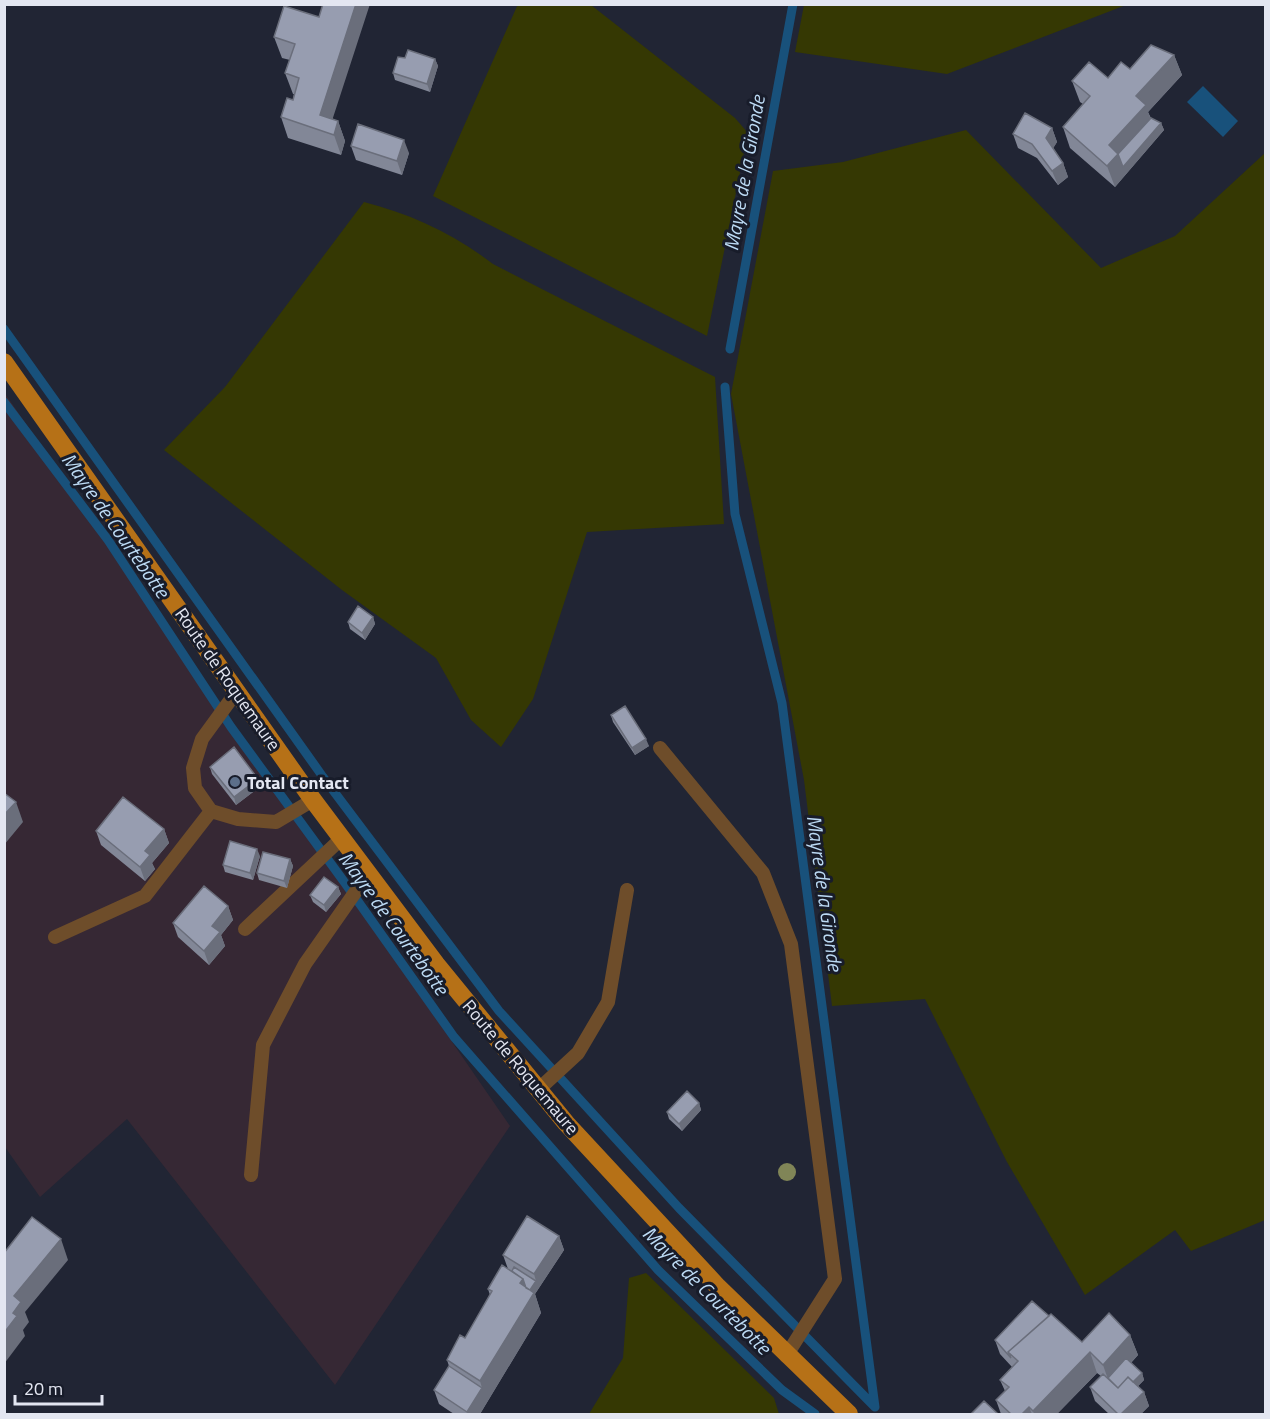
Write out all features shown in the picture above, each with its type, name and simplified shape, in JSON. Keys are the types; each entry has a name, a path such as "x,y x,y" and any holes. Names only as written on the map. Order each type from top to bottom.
{"main road":[{"name":"Route de Roquemaure","path":"4,362 368,874 538,1089 566,1123 718,1287 786,1356 849,1414"}],"lane":[{"path":"237,691 202,739 193,768 195,788 211,811 246,821 276,822 314,800"},
{"path":"660,748 763,873 791,944 836,1279 786,1356"},
{"path":"55,937 145,896 211,811"},
{"path":"245,929 342,838"},
{"path":"251,1175 262,1045 305,964 368,874"},
{"path":"538,1089 578,1053 608,1002 627,890"}],"shaded area":[{"path":"518,4 591,5 735,118 748,133 707,336 433,196"},
{"path":"804,4 1126,5 947,74 795,52"},
{"path":"966,130 1101,268 1175,236 1265,153 1265,1220 1191,1251 1175,1230 1085,1295 1007,1162 925,999 832,1006 804,780 731,394 773,171 843,162"},
{"path":"364,202 432,226 463,243 493,264 715,377 724,524 587,532 533,699 501,747 471,720 436,658 342,590 164,450 225,387"},
{"path":"4,392 510,1126 335,1385 127,1119 40,1197 5,1147"},
{"path":"646,1273 774,1398 779,1414 589,1414 623,1358 629,1278"}],"water":[{"path":"1203,86 1238,121 1223,137 1187,102"}],"building":[{"path":"323,4 356,4 320,115 338,121 334,135 281,117 287,98 293,100 299,78 285,73 295,44 274,37 284,6 319,17"},
{"path":"1151,45 1174,55 1136,96 1146,105 1109,145 1118,154 1107,166 1063,127 1090,96 1072,81 1089,62 1108,78 1121,62 1130,69"},
{"path":"408,50 435,59 427,84 393,73 398,57 405,58"},
{"path":"1025,113 1052,128 1046,138 1063,163 1052,171 1032,144 1013,134"},
{"path":"1151,118 1161,123 1123,167 1118,154"},
{"path":"358,124 404,140 397,161 351,146"},
{"path":"358,606 373,617 362,633 348,622"},
{"path":"625,706 646,739 632,748 611,715"},
{"path":"234,747 258,779 234,797 210,767"},
{"path":"4,793 16,802 4,815"},
{"path":"123,797 164,829 145,851 150,855 140,867 96,831"},
{"path":"230,841 257,849 250,873 223,865"},
{"path":"263,852 290,859 284,881 257,873"},
{"path":"324,877 338,887 324,905 310,895"},
{"path":"204,886 228,906 212,926 220,932 204,951 173,923"},
{"path":"687,1091 699,1103 679,1124 667,1112"},
{"path":"527,1216 559,1236 534,1274 503,1255"},
{"path":"32,1217 61,1239 14,1296 21,1302 13,1313 17,1316 4,1333 4,1253"},
{"path":"502,1265 523,1279 520,1283 534,1293 480,1381 447,1360 460,1335 465,1338 492,1291 488,1289"},
{"path":"514,1267 536,1281 530,1290 526,1288 523,1279 512,1271"},
{"path":"1032,1301 1049,1316 1008,1352 1011,1358 995,1340"},
{"path":"1109,1313 1130,1335 1103,1365 1090,1352 1033,1411 1029,1407 1022,1414 1011,1414 996,1400 1009,1387 1000,1380 1018,1361 1008,1352 1051,1314 1082,1342"},
{"path":"1126,1358 1142,1373 1133,1382 1128,1377 1118,1388 1108,1378"},
{"path":"449,1366 482,1388 467,1412 434,1390"},
{"path":"1103,1374 1118,1388 1128,1377 1144,1392 1121,1414 1118,1414 1090,1387"},
{"path":"984,1401 998,1414 971,1414"}],"waterway":[{"name":"Mayre de la Gironde","path":"730,349 793,4"},
{"path":"4,329 323,777 499,1011 679,1208 875,1407"},
{"name":"Mayre de la Gironde","path":"725,387 735,514 782,703 875,1407"},
{"name":"Mayre de Courtebotte","path":"4,402 108,540 231,727 454,1037 658,1270 782,1390 815,1414"}],"place":[{"name":"Total Contact","path":"235,782"}]}
